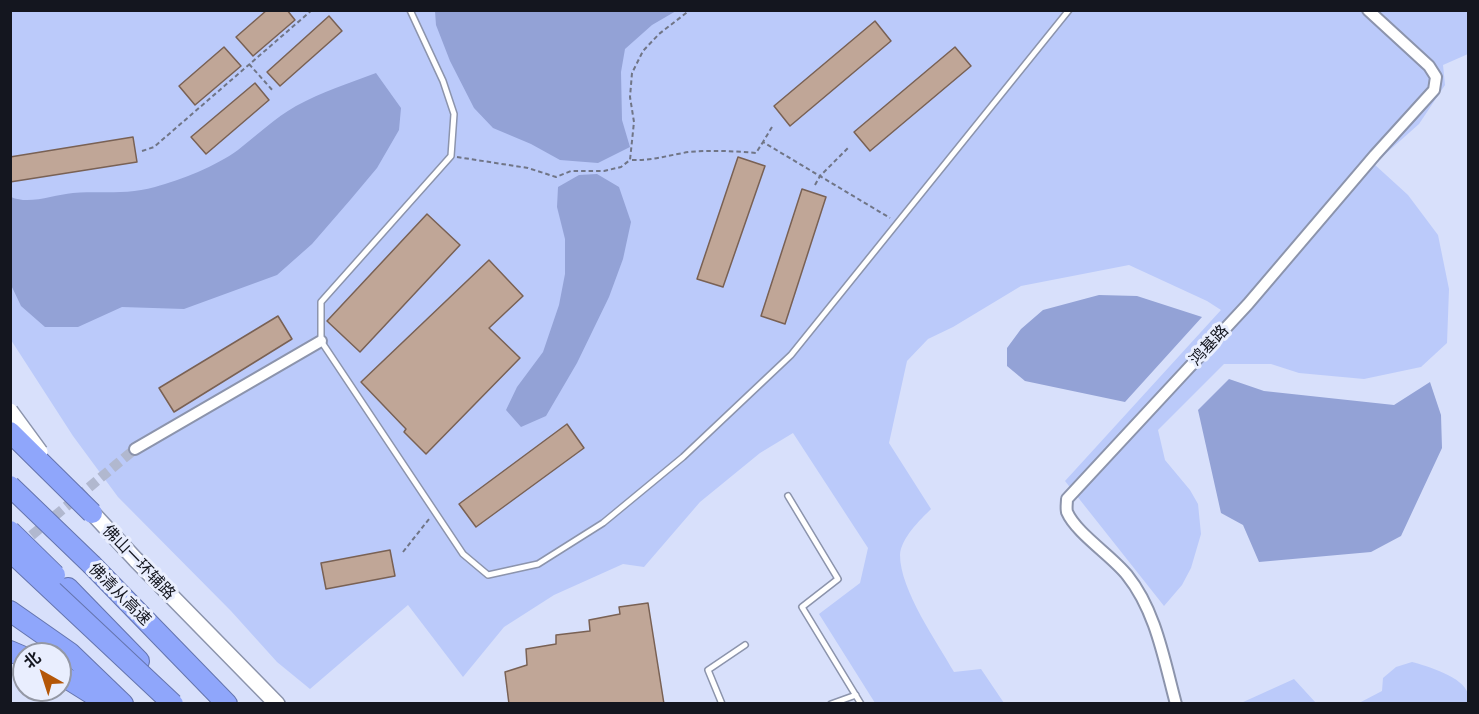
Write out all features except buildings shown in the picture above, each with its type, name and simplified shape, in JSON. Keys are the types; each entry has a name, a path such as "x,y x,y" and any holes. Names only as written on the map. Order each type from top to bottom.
{"highway":[{"path":"10,432 92,513"},
{"name":"佛清从高速","path":"10,486 121,594 227,704"},
{"name":"佛清从高速","path":"10,531 181,704"},
{"path":"10,551 173,704"},
{"path":"10,611 70,653 123,704"},
{"path":"72,682 108,704"}],"main road":[{"name":"佛山一环辅路","path":"10,411 36,448 92,513 277,704"}],"street":[{"name":"鸿基路","path":"1176,704 1155,627 1142,597 1126,574 1073,522 1066,510 1067,499 1248,304 1375,155 1434,90 1436,76 1429,66 1368,10"},
{"path":"135,448 321,341"}],"lane":[{"path":"410,10 443,81 454,114 451,156 321,302 321,341 463,554 488,575 538,564 603,523 675,464 791,355 1069,10"},
{"path":"788,496 838,579 802,607 861,704"},
{"path":"722,704 708,670 745,645"},
{"path":"831,704 856,695"}],"path":[{"path":"142,151 154,147 312,10"},
{"path":"630,160 634,122 630,97 632,73 643,51 659,34 690,10"},
{"path":"249,64 274,92"},
{"path":"451,156 528,168 556,177 571,171 604,171 621,166 630,160 651,160 688,152 727,150 756,153 772,126"},
{"path":"763,142 898,222"},
{"path":"815,185 820,176 849,147"},
{"path":"403,552 435,512"}],"shaded area":[{"path":"435,10 676,11 652,25 625,49 621,72 622,120 630,147 598,163 560,160 531,144 493,128 474,108 450,61 436,25"},
{"path":"10,11 1468,11 1468,54 1443,65 1445,85 1419,124 1374,164 1408,195 1438,235 1449,289 1447,343 1421,367 1364,379 1299,373 1271,364 1224,364 1158,430 1165,460 1190,490 1198,504 1201,534 1191,568 1182,585 1164,606 1065,481 1221,310 1207,301 1129,265 1021,286 953,327 928,339 907,361 889,443 931,509 904,542 900,555 902,569 906,584 921,615 954,672 981,669 1004,703 875,703 819,614 860,583 868,548 793,433 760,453 700,502 644,567 623,564 554,595 504,627 463,677 408,605 310,689 277,662 231,611 118,497 73,436 11,340"},
{"path":"376,73 401,108 399,130 377,168 351,199 312,244 277,275 184,309 122,307 78,327 45,327 21,306 11,285 11,197 33,200 73,193 134,191 176,181 229,156 296,106"},
{"path":"597,174 619,187 631,222 623,259 609,297 577,363 546,416 521,427 506,410 517,387 543,352 559,305 565,274 565,239 557,207 558,187 579,175"},
{"path":"1099,295 1137,296 1202,317 1125,402 1025,381 1007,366 1007,348 1021,329 1043,310"},
{"path":"1229,379 1264,391 1394,405 1430,382 1441,415 1442,448 1401,536 1371,552 1259,562 1243,525 1221,513 1198,410"},
{"path":"1412,662 1444,673 1460,682 1468,694 1468,703 1359,703 1382,691 1383,678 1396,667"},
{"path":"1294,679 1316,703 1241,703"}],"tunnel":[{"path":"20,545 135,449"}]}
